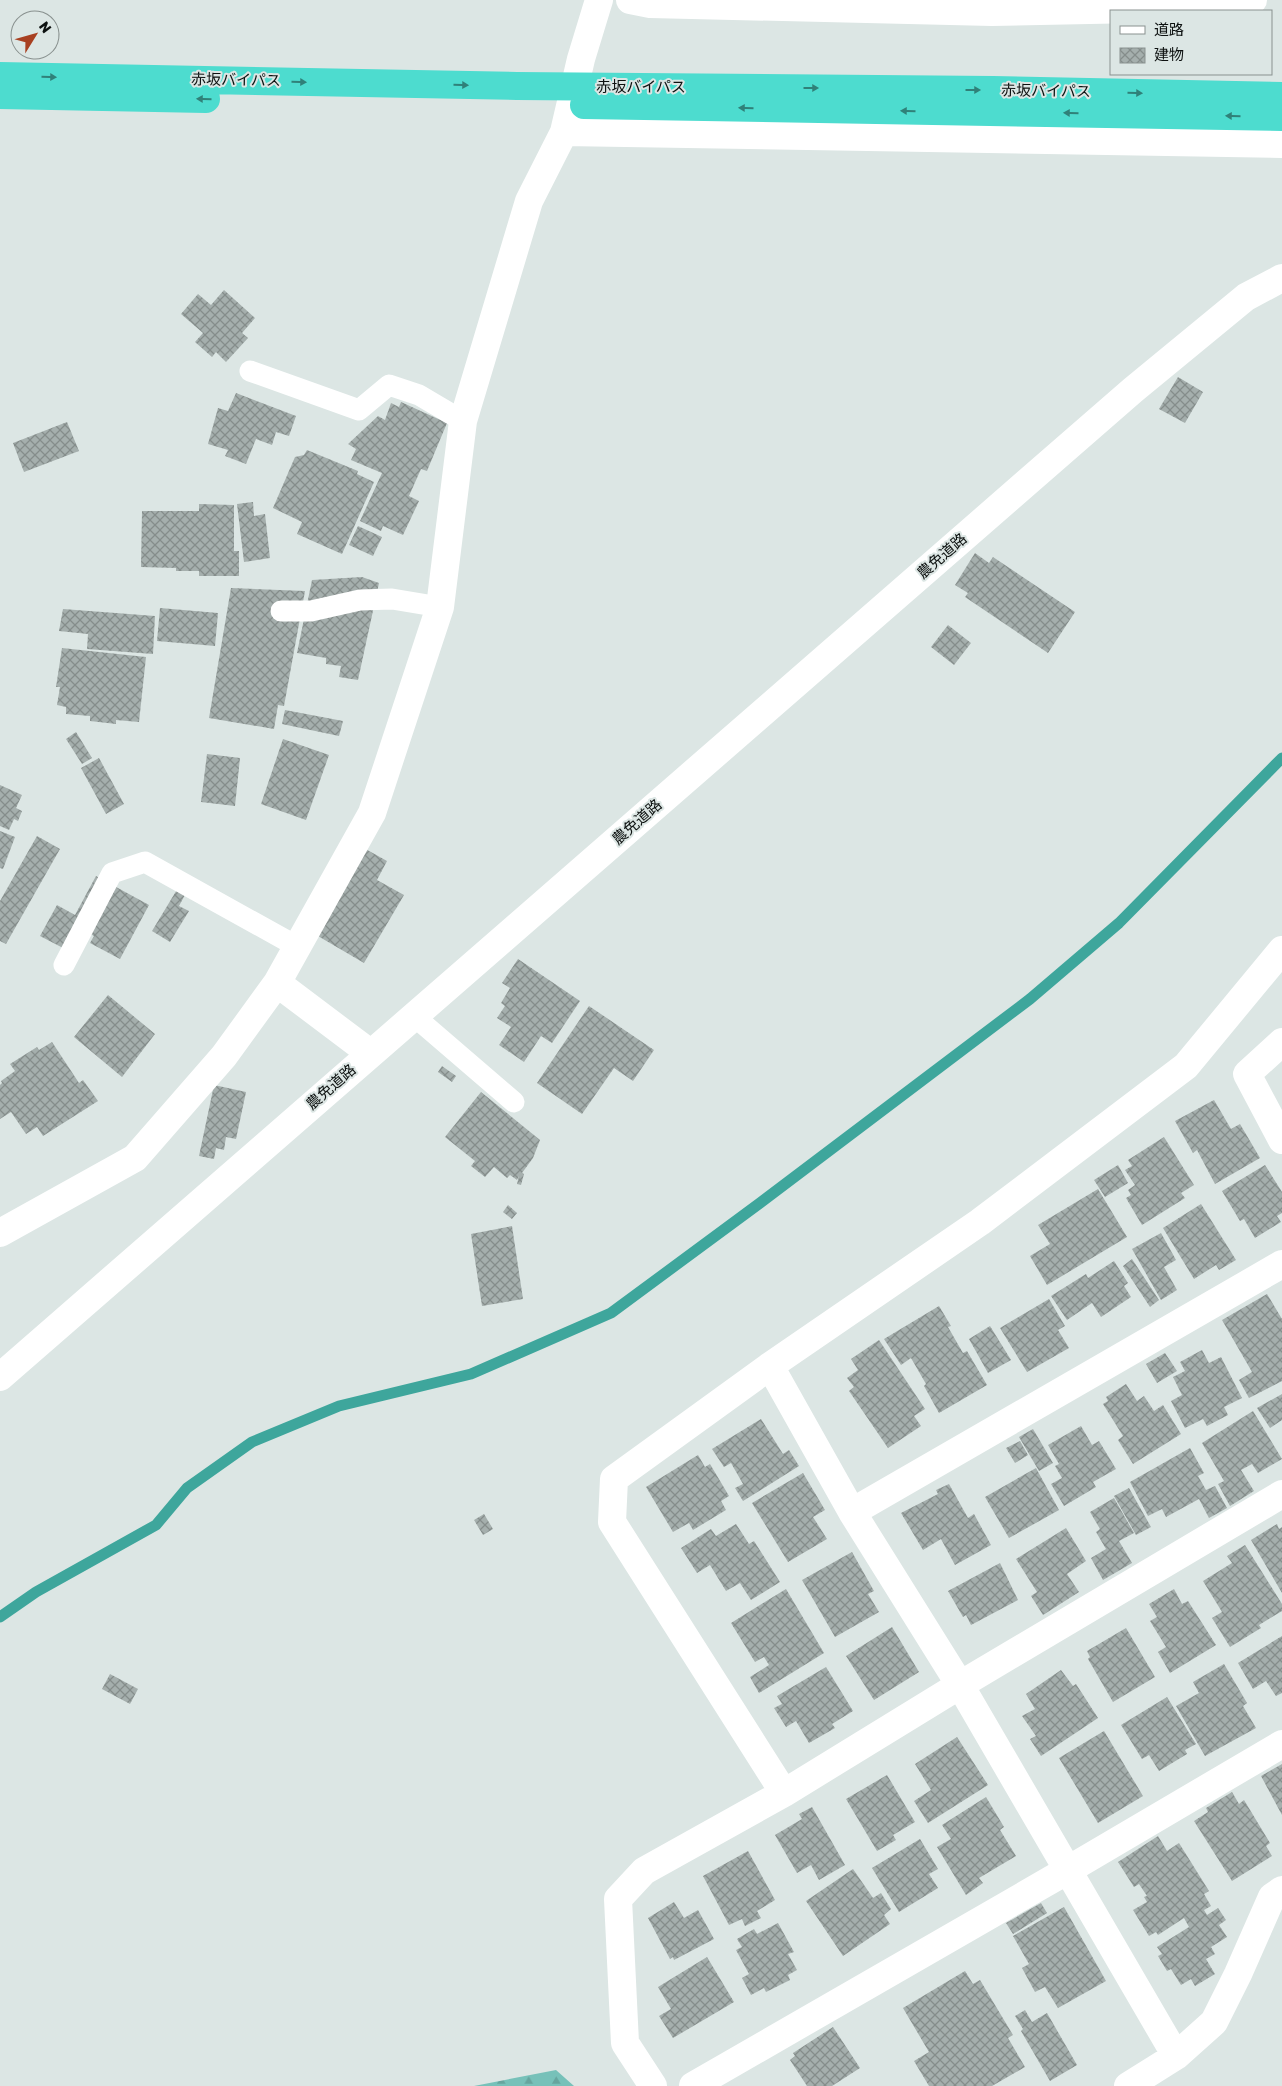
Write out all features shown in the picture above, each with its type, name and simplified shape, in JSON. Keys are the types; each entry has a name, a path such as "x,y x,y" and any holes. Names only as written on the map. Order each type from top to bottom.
{"highway":[{"name":"赤坂バイパス","path":"0,76 516,95 1282,117"},
{"name":"赤坂バイパス","path":"0,95 516,95 1003,90 1282,96"}],"street":[{"path":"0,1233 135,1158 224,1056 277,983 372,813 440,607 463,421 529,201 564,132 580,58 599,0"},
{"path":"630,0 650,4 1188,8 1253,0"},
{"path":"564,132 1282,144"},
{"name":"農免道路","path":"0,1376 1133,390 1246,298 1282,278"},
{"path":"784,1793 612,1522 614,1479 770,1366 980,1222 1186,1066 1282,950"},
{"path":"277,983 370,1053"},
{"path":"1282,1042 1247,1074 1282,1140"},
{"path":"852,1512 1282,1264"},
{"path":"770,1366 852,1512 960,1685 1176,2056"},
{"path":"653,2086 625,2043 618,1899 644,1872 784,1793 960,1685 1282,1494"},
{"path":"693,2086 1068,1870 1282,1744"},
{"path":"1128,2086 1176,2056 1214,2022 1238,1974 1272,1897 1282,1890"}],"lane":[{"path":"250,371 359,410 389,385 419,395 463,421"},
{"path":"281,611 311,611 360,600 392,599 440,607"},
{"path":"64,965 112,873 145,862 298,947"},
{"path":"414,1016 514,1102"}],"green space":[{"path":"556,2070 574,2086 474,2086"}],"building":[{"path":"224,290 255,318 242,333 248,338 226,362 216,352 212,357 195,342 203,333 181,314 198,294 211,305"},
{"path":"1178,377 1203,392 1185,423 1159,409"},
{"path":"236,393 296,416 289,436 276,432 272,445 256,439 246,464 225,456 228,450 208,444 218,408 228,411"},
{"path":"401,402 447,423 427,471 421,469 409,496 419,501 403,535 383,526 381,531 360,521 382,473 351,460 356,449 348,444 378,416 385,420 391,403 399,407"},
{"path":"67,422 79,451 24,472 13,443"},
{"path":"307,450 358,471 357,474 374,482 342,554 297,534 302,522 273,508 295,457 304,455"},
{"path":"253,502 254,516 265,514 270,558 244,562 237,504"},
{"path":"199,504 234,505 234,551 239,551 239,576 199,576 199,571 176,571 176,568 141,567 142,511 199,511"},
{"path":"358,526 382,537 373,556 349,545"},
{"path":"975,553 989,563 993,557 1075,612 1048,653 965,597 968,593 955,585"},
{"path":"362,577 379,583 358,680 339,677 341,666 326,664 326,658 297,653 312,580"},
{"path":"231,588 305,591 284,706 278,705 274,729 209,718"},
{"path":"160,608 218,613 215,646 157,641"},
{"path":"63,609 155,616 153,654 87,649 88,634 59,631"},
{"path":"948,625 971,643 954,665 931,647"},
{"path":"62,648 146,657 139,722 116,720 116,724 90,721 90,716 66,714 66,707 57,705 60,687 56,687"},
{"path":"285,710 343,721 339,736 282,724"},
{"path":"76,732 92,758 82,764 66,739"},
{"path":"283,739 329,755 306,820 261,804"},
{"path":"207,754 240,758 235,806 201,802"},
{"path":"99,758 124,804 106,814 81,768"},
{"path":"0,785 22,795 16,808 22,811 18,821 14,819 9,830 0,826"},
{"path":"0,831 15,837 3,869 0,868"},
{"path":"37,836 60,849 6,944 0,941 0,901"},
{"path":"362,847 387,861 377,880 404,895 364,963 306,929"},
{"path":"96,876 149,905 120,959 90,943 94,936 75,925 63,948 40,936 57,905 75,915"},
{"path":"178,888 186,893 179,906 189,911 170,942 152,931"},
{"path":"518,959 580,1001 552,1043 541,1036 524,1062 499,1045 511,1027 497,1018 505,1006 501,1003 510,988 502,983"},
{"path":"108,995 155,1034 122,1077 74,1037"},
{"path":"589,1006 654,1050 633,1081 614,1068 582,1114 537,1083"},
{"path":"52,1042 79,1083 83,1080 98,1101 43,1136 37,1127 26,1134 11,1112 0,1119 1,1081 15,1071 10,1064 37,1047 39,1050"},
{"path":"442,1066 456,1076 452,1082 438,1072"},
{"path":"214,1085 246,1092 236,1139 226,1137 224,1150 216,1148 214,1159 199,1156"},
{"path":"481,1092 540,1140 533,1158 522,1173 524,1174 521,1185 517,1184 519,1176 517,1180 510,1175 507,1178 494,1167 485,1177 471,1166 475,1161 445,1137"},
{"path":"1214,1100 1231,1129 1240,1124 1260,1158 1215,1184 1197,1150 1193,1153 1175,1121"},
{"path":"1164,1137 1194,1185 1181,1193 1185,1198 1142,1225 1126,1198 1131,1195 1128,1190 1135,1185 1125,1170 1132,1166 1128,1160"},
{"path":"1118,1165 1128,1183 1105,1197 1094,1180"},
{"path":"1265,1165 1282,1192 1282,1213 1277,1216 1281,1222 1255,1238 1244,1219 1240,1221 1222,1191"},
{"path":"1098,1189 1127,1237 1047,1285 1030,1256 1050,1244 1038,1225"},
{"path":"1201,1204 1236,1260 1219,1270 1216,1265 1194,1279 1163,1228"},
{"path":"508,1205 517,1213 512,1219 503,1212"},
{"path":"512,1226 523,1299 482,1306 471,1234"},
{"path":"1161,1233 1176,1260 1164,1267 1177,1290 1161,1300 1132,1249"},
{"path":"1132,1259 1159,1300 1150,1307 1123,1266"},
{"path":"1114,1261 1128,1283 1124,1286 1131,1297 1101,1317 1092,1303 1067,1320 1051,1296 1086,1274 1088,1278"},
{"path":"1267,1294 1282,1319 1282,1381 1249,1398 1239,1380 1252,1372 1222,1320"},
{"path":"1049,1299 1065,1326 1058,1330 1069,1348 1027,1372 1000,1328"},
{"path":"939,1306 951,1326 948,1327 963,1353 967,1351 987,1385 939,1413 924,1386 926,1384 911,1358 901,1365 884,1339"},
{"path":"990,1326 1011,1360 988,1373 969,1339"},
{"path":"879,1340 925,1409 914,1416 921,1426 888,1448 849,1391 854,1387 847,1378 858,1370 851,1359"},
{"path":"1202,1350 1209,1363 1221,1357 1242,1398 1224,1407 1228,1415 1207,1426 1203,1419 1185,1428 1171,1401 1182,1395 1173,1377 1185,1371 1180,1362"},
{"path":"1165,1353 1177,1371 1157,1383 1146,1364"},
{"path":"1126,1384 1137,1401 1144,1396 1154,1411 1163,1405 1181,1434 1133,1464 1118,1440 1123,1436 1103,1404 1108,1401 1106,1397"},
{"path":"1282,1394 1282,1420 1270,1428 1257,1408"},
{"path":"1253,1411 1282,1459 1258,1473 1252,1464 1241,1470 1254,1491 1230,1506 1218,1484 1224,1481 1202,1443"},
{"path":"761,1419 783,1454 789,1450 799,1466 743,1501 735,1488 743,1484 731,1463 724,1467 712,1449"},
{"path":"1081,1426 1092,1445 1099,1441 1116,1469 1093,1482 1096,1487 1064,1506 1051,1484 1062,1478 1055,1466 1059,1464 1048,1445"},
{"path":"1033,1429 1053,1463 1039,1471 1019,1437"},
{"path":"1020,1441 1028,1455 1015,1463 1006,1448"},
{"path":"1190,1448 1204,1473 1198,1476 1206,1490 1215,1486 1227,1508 1209,1518 1199,1499 1166,1517 1162,1509 1148,1516 1130,1482"},
{"path":"698,1455 705,1467 710,1464 729,1496 721,1501 726,1510 693,1530 689,1523 673,1532 646,1487"},
{"path":"1036,1468 1059,1510 1009,1538 985,1497"},
{"path":"803,1473 825,1510 813,1517 827,1539 788,1562 752,1503"},
{"path":"949,1484 968,1518 974,1514 991,1545 955,1565 941,1539 923,1550 901,1513 938,1494 936,1490"},
{"path":"1129,1488 1151,1527 1136,1535 1114,1496"},
{"path":"1114,1498 1134,1533 1119,1541 1132,1563 1103,1580 1091,1558 1106,1549 1096,1532 1100,1529 1090,1512"},
{"path":"484,1514 493,1529 483,1535 474,1520"},
{"path":"736,1524 749,1544 754,1541 780,1582 751,1600 740,1583 726,1591 710,1565 697,1573 681,1548 711,1529 716,1536"},
{"path":"1277,1524 1279,1529 1282,1527 1282,1593 1251,1540"},
{"path":"1066,1528 1086,1561 1067,1574 1079,1592 1043,1615 1031,1596 1037,1592 1016,1559"},
{"path":"1245,1545 1282,1604 1282,1611 1259,1625 1261,1628 1230,1647 1212,1618 1222,1612 1203,1581 1232,1563 1227,1556"},
{"path":"852,1552 874,1591 868,1594 879,1612 835,1637 802,1580"},
{"path":"1000,1563 1018,1600 971,1625 966,1615 963,1617 948,1591"},
{"path":"786,1589 824,1653 759,1693 750,1677 769,1665 764,1657 755,1662 731,1623"},
{"path":"1174,1589 1182,1604 1188,1601 1216,1645 1170,1673 1158,1652 1166,1647 1150,1621 1157,1617 1149,1604"},
{"path":"892,1627 919,1672 874,1700 846,1656"},
{"path":"1126,1628 1155,1677 1113,1702 1088,1659 1090,1657 1087,1651"},
{"path":"1282,1636 1282,1693 1276,1696 1266,1681 1253,1689 1238,1663"},
{"path":"1224,1664 1247,1703 1243,1706 1256,1728 1205,1756 1176,1706 1199,1693 1193,1682"},
{"path":"826,1667 853,1711 832,1724 835,1728 809,1743 796,1721 786,1727 774,1708 782,1704 777,1696"},
{"path":"1061,1670 1073,1686 1076,1684 1098,1718 1041,1756 1030,1739 1036,1736 1022,1716 1035,1709 1026,1694"},
{"path":"110,1674 138,1689 130,1704 102,1689"},
{"path":"1167,1697 1196,1744 1185,1750 1187,1754 1159,1771 1149,1755 1142,1759 1121,1725"},
{"path":"1104,1731 1143,1796 1098,1823 1059,1758"},
{"path":"957,1737 988,1785 928,1823 914,1801 931,1790 915,1764"},
{"path":"1282,1764 1282,1815 1261,1776"},
{"path":"887,1775 915,1822 893,1835 896,1840 877,1851 846,1799"},
{"path":"1232,1792 1239,1804 1244,1800 1270,1843 1266,1846 1272,1856 1232,1881 1194,1821 1208,1812 1206,1808"},
{"path":"986,1797 1004,1827 1000,1830 1016,1856 979,1878 983,1883 966,1895 937,1847 951,1839 942,1825"},
{"path":"812,1807 845,1865 819,1880 811,1865 797,1873 775,1835 802,1819 799,1814"},
{"path":"1158,1836 1167,1851 1179,1843 1209,1891 1204,1894 1211,1906 1204,1910 1207,1915 1218,1908 1226,1920 1219,1925 1227,1937 1211,1947 1215,1954 1206,1959 1215,1974 1195,1986 1191,1979 1181,1985 1171,1969 1167,1971 1158,1956 1162,1954 1157,1947 1189,1927 1184,1918 1158,1935 1156,1932 1149,1936 1133,1910 1147,1902 1144,1897 1147,1896 1139,1884 1134,1887 1118,1862"},
{"path":"920,1839 938,1869 929,1874 938,1888 899,1912 872,1868"},
{"path":"748,1851 775,1900 757,1911 761,1918 745,1926 742,1919 729,1925 703,1876"},
{"path":"853,1869 873,1898 881,1893 891,1909 884,1915 890,1924 843,1956 806,1901"},
{"path":"674,1902 684,1918 698,1910 714,1939 674,1960 673,1957 670,1959 648,1918"},
{"path":"1041,1903 1047,1913 1013,1934 1006,1923"},
{"path":"1064,1907 1106,1981 1058,2008 1045,1987 1035,1992 1022,1968 1029,1964 1013,1936"},
{"path":"778,1923 794,1952 788,1954 797,1970 788,1975 790,1980 766,1992 764,1988 751,1995 742,1978 749,1974 736,1950 742,1947 737,1939 754,1929 757,1934"},
{"path":"707,1957 734,2002 673,2038 659,2016 671,2009 658,1987"},
{"path":"965,1971 973,1984 980,1980 1013,2035 1008,2038 1025,2067 992,2086 929,2086 914,2061 929,2052 903,2008"},
{"path":"1025,2010 1032,2022 1047,2013 1077,2065 1050,2081 1021,2031 1023,2029 1015,2016"},
{"path":"833,2027 860,2068 832,2086 807,2086 790,2060 795,2056 793,2053"}],"waterway":[{"path":"0,1617 36,1592 156,1525 187,1488 252,1442 339,1406 471,1374 611,1313 1030,999 1119,923 1282,758"}]}
